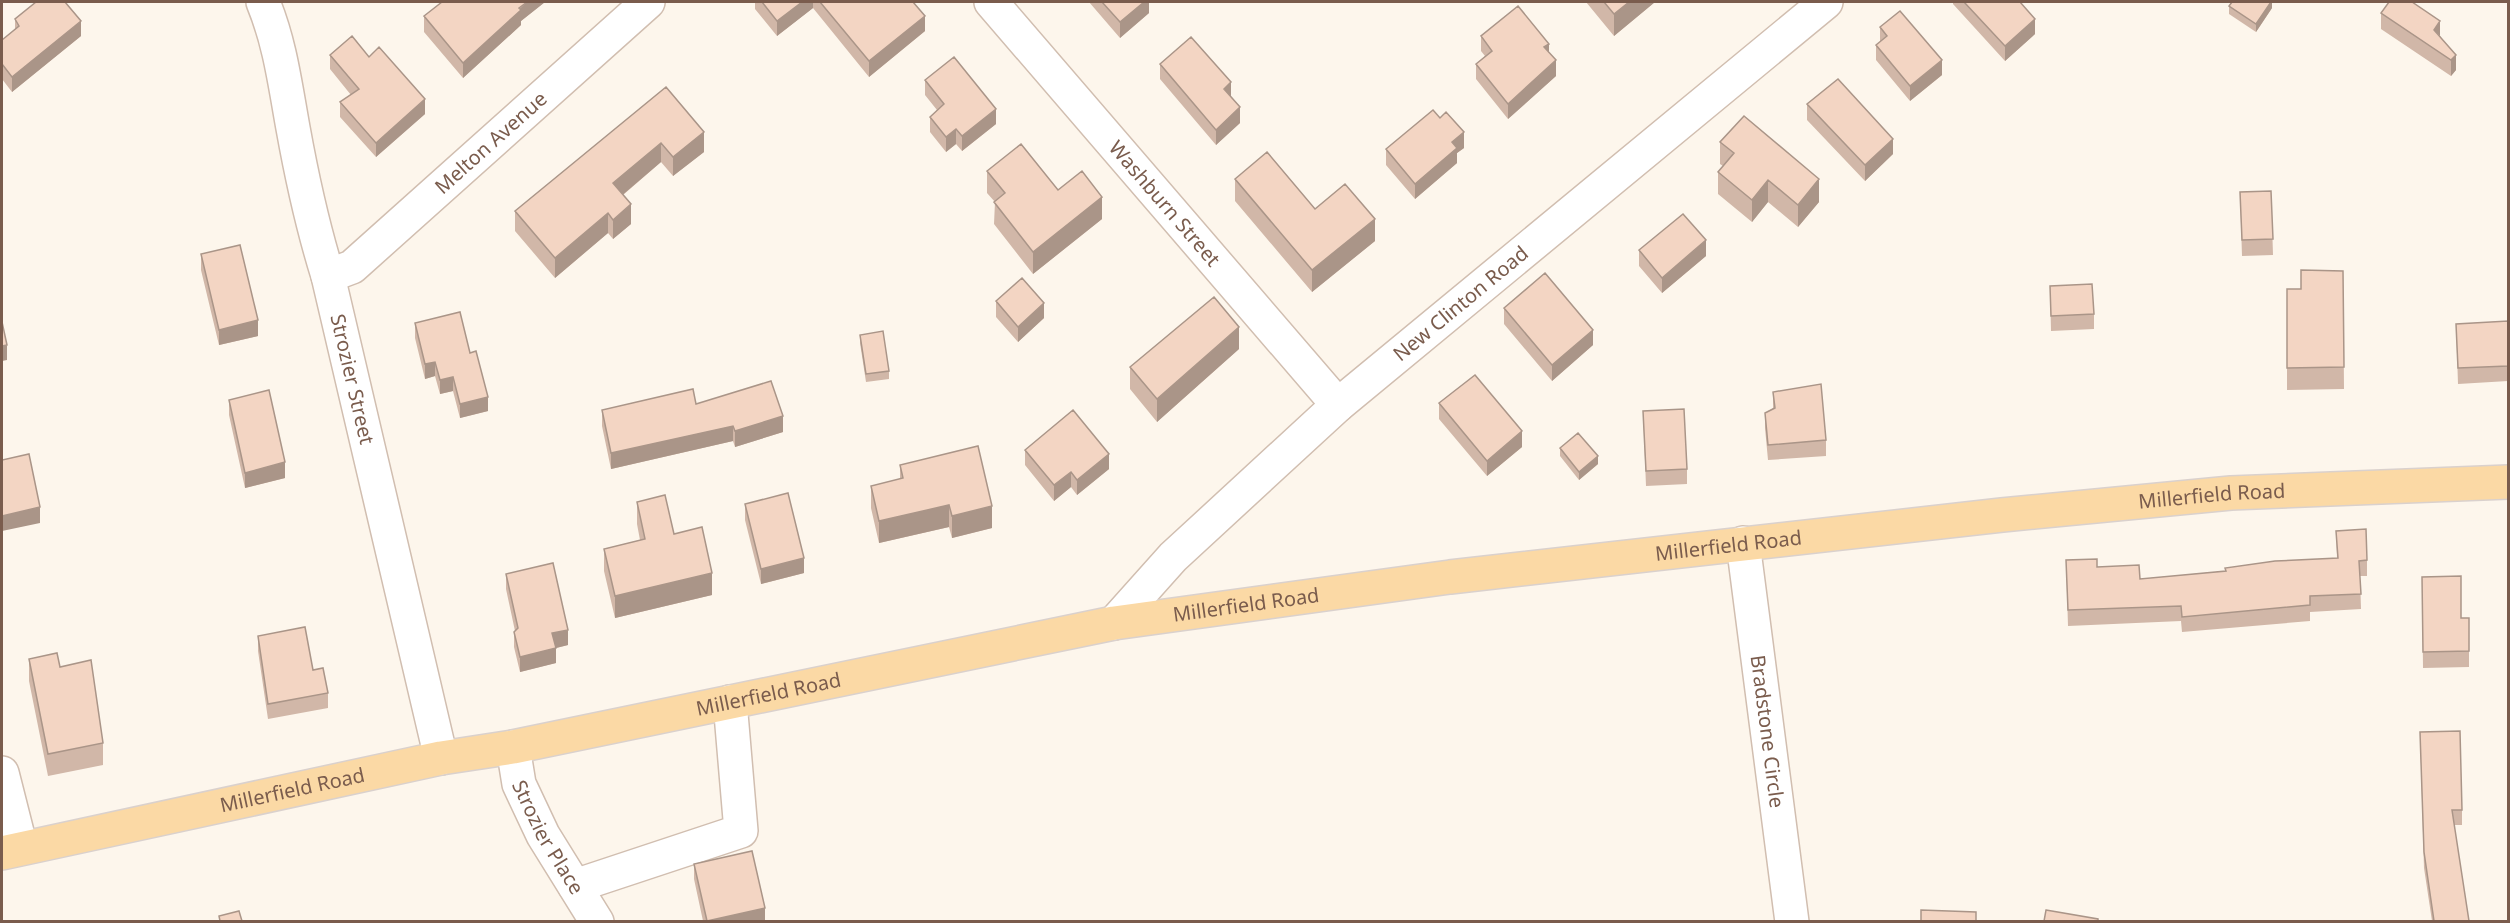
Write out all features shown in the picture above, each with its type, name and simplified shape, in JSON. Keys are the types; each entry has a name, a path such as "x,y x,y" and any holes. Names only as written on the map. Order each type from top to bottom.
{"main road":[{"name":"Millerfield Road","path":"11,851 441,758 513,747 1114,623 1450,578 1743,543 2230,493 2508,482"}],"street":[{"name":"Strozier Street","path":"263,2 283,60 293,128 311,215 328,276 441,758"},
{"name":"Melton Avenue","path":"328,276 352,267 648,2"},
{"name":"Washburn Street","path":"991,2 1338,405"},
{"name":"New Clinton Road","path":"1114,623 1173,557 1338,405 1826,2"},
{"name":"Bradstone Circle","path":"1743,543 1792,921"},
{"path":"575,886 741,831 730,702"},
{"name":"Strozier Place","path":"513,747 519,784 543,835 597,921"},
{"path":"2,773 11,851"}],"building":[{"path":"36,2 65,2 81,21 12,77 2,64 2,40 19,26 15,19"},
{"path":"442,2 527,2 463,63 424,16"},
{"path":"762,2 802,2 777,21"},
{"path":"820,2 913,2 925,16 869,61"},
{"path":"1102,2 1144,2 1120,22"},
{"path":"1604,2 1629,2 1614,14"},
{"path":"1964,2 2020,2 2035,19 2005,46"},
{"path":"2232,2 2271,2 2256,24 2229,6"},
{"path":"2389,2 2412,2 2440,21 2434,30 2456,55 2451,60 2381,13"},
{"path":"1518,6 1549,44 1544,47 1556,60 1508,104 1476,64 1492,51 1481,36"},
{"path":"1900,11 1942,60 1910,86 1876,45 1887,36 1880,27"},
{"path":"352,36 369,57 379,47 425,99 376,143 340,102 359,89 330,55"},
{"path":"1191,37 1231,82 1224,89 1240,107 1216,130 1160,64"},
{"path":"954,57 996,109 962,136 956,129 946,137 930,117 944,104 925,80"},
{"path":"1838,79 1893,139 1865,165 1807,104"},
{"path":"666,87 704,132 673,157 661,143 613,183 631,204 613,220 608,213 555,258 515,211"},
{"path":"1433,110 1440,118 1446,112 1464,132 1452,142 1457,148 1415,184 1386,149"},
{"path":"1744,116 1819,179 1798,205 1768,180 1752,200 1718,172 1734,153 1720,142"},
{"path":"1021,144 1058,190 1082,171 1102,197 1033,252 994,202 1005,193 987,171"},
{"path":"1267,152 1315,209 1345,184 1375,219 1312,270 1235,179"},
{"path":"2271,191 2273,239 2242,240 2240,192"},
{"path":"1683,214 1706,240 1662,278 1639,250"},
{"path":"240,245 258,320 219,330 201,254"},
{"path":"2301,270 2343,271 2344,367 2287,368 2287,289 2301,289"},
{"path":"1545,273 1593,330 1552,365 1504,308"},
{"path":"1022,278 1044,303 1018,327 996,301"},
{"path":"2092,284 2094,314 2051,316 2050,286"},
{"path":"1214,297 1239,327 1157,399 1130,367"},
{"path":"460,312 470,353 476,351 488,397 460,404 453,377 440,380 435,362 425,364 415,323"},
{"path":"2508,321 2508,366 2458,368 2456,324"},
{"path":"2,322 7,345 2,346"},
{"path":"883,331 889,371 866,374 860,335"},
{"path":"1475,375 1522,431 1487,461 1439,403"},
{"path":"771,381 783,416 735,431 733,426 611,453 602,410 693,389 696,404"},
{"path":"1821,384 1826,440 1768,445 1765,413 1775,408 1773,392"},
{"path":"269,390 285,462 245,473 229,400"},
{"path":"1684,409 1687,469 1646,471 1643,411"},
{"path":"1073,410 1109,454 1077,480 1071,472 1054,485 1025,450"},
{"path":"1578,433 1598,456 1579,472 1560,448"},
{"path":"978,446 992,506 952,516 949,505 879,521 871,486 903,478 900,465"},
{"path":"29,454 40,507 2,516 2,460"},
{"path":"788,493 804,558 761,569 745,504"},
{"path":"665,495 674,534 702,527 712,573 615,596 604,549 645,539 637,502"},
{"path":"2366,529 2367,560 2359,561 2361,594 2310,596 2310,605 2182,617 2181,606 2068,610 2066,560 2097,559 2097,567 2139,565 2140,579 2226,571 2225,568 2275,561 2338,558 2336,531"},
{"path":"553,563 568,630 552,633 556,648 520,657 514,632 518,628 506,574"},
{"path":"2461,576 2461,618 2469,618 2469,651 2423,652 2422,577"},
{"path":"305,627 313,670 323,668 328,693 268,704 258,636"},
{"path":"57,653 60,667 91,660 103,743 48,754 29,659"},
{"path":"2460,731 2462,810 2452,810 2469,921 2434,921 2424,852 2420,732"},
{"path":"752,851 765,908 707,921 694,864"},
{"path":"1921,910 1976,912 1976,921 1921,921"},
{"path":"2046,910 2098,919 2098,921 2044,921"},
{"path":"239,911 242,921 220,921 219,916"}]}
